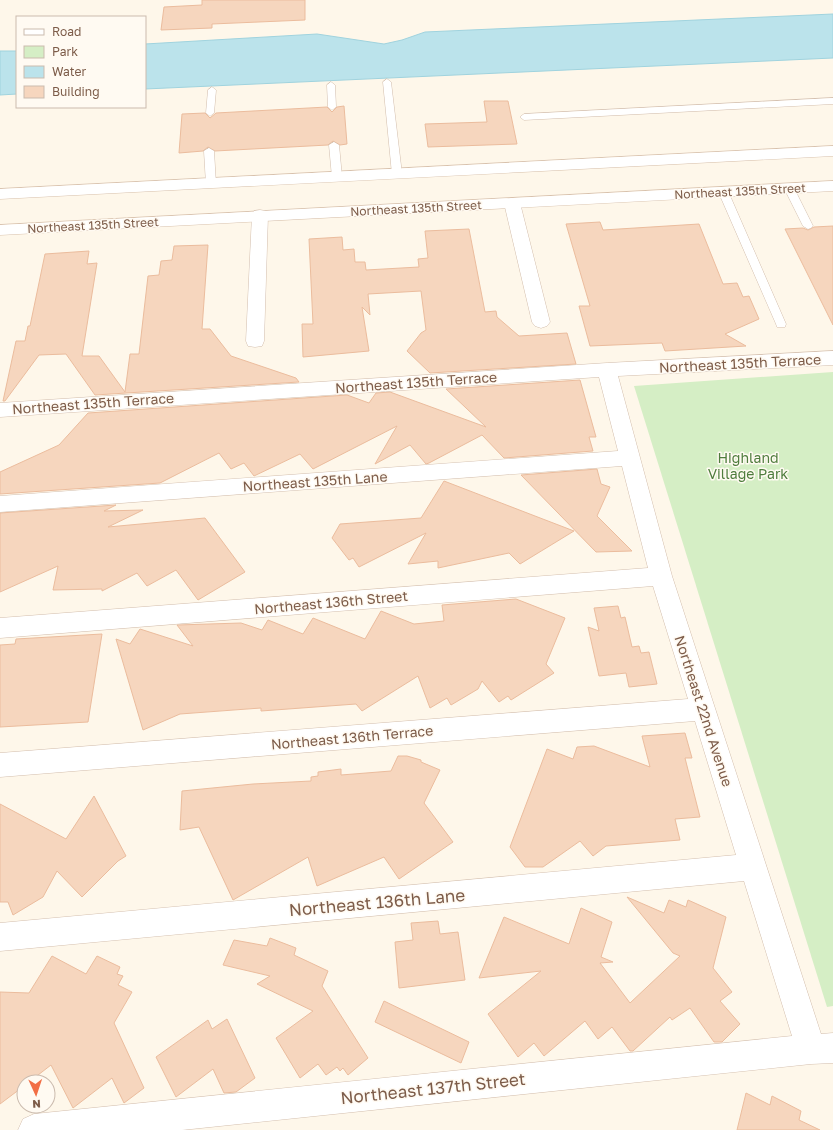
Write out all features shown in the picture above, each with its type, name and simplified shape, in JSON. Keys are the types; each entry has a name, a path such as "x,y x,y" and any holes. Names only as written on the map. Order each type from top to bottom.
{"street":[{"name":"Northeast 135th Street","path":"0,230 260,215 483,187 833,151"},
{"name":"Northeast 135th Street","path":"0,194 398,174 483,187 512,202 833,186"},
{"path":"512,202 541,322"},
{"path":"256,341 260,215"},
{"name":"Northeast 135th Terrace","path":"0,410 606,370 833,358"},
{"name":"Northeast 22nd Avenue","path":"606,370 631,458 661,576 703,709 754,867 822,1049"},
{"name":"Northeast 135th Lane","path":"0,504 631,458"},
{"name":"Northeast 136th Street","path":"0,628 661,576"},
{"name":"Northeast 136th Terrace","path":"0,765 703,709"},
{"name":"Northeast 136th Lane","path":"0,937 754,867"},
{"name":"Northeast 137th Street","path":"34,1130 822,1049"}],"lane":[{"path":"387,82 398,174"},
{"path":"331,85 332,107"},
{"path":"210,113 212,90"},
{"path":"524,117 833,101"},
{"path":"334,145 337,177"},
{"path":"209,151 211,184"},
{"path":"788,188 808,226"},
{"path":"723,191 781,324"}],"green space":[{"name":"Highland Village Park","path":"833,372 833,1006 827,1007 634,386"}],"water":[{"path":"833,14 833,58 146,89 146,44 317,34 384,44 402,40 425,32"},
{"path":"0,51 16,51 16,94 0,95"}],"building":[{"path":"202,0 305,0 305,20 212,24 212,28 161,30 164,7 202,5"},
{"path":"484,101 508,101 517,144 428,147 425,124 487,122"},
{"path":"344,106 347,144 340,145 333,141 328,145 215,151 208,147 203,151 179,153 182,114 205,113 210,118 216,113 327,107 332,112 337,107"},
{"path":"600,222 603,230 699,224 723,284 737,283 743,297 749,296 759,319 725,334 746,346 665,351 662,343 590,346 579,306 590,306 566,224"},
{"path":"833,226 833,325 785,229 803,228 808,230 814,227"},
{"path":"469,229 485,312 496,311 497,317 519,336 567,333 576,364 430,373 407,351 421,333 426,330 421,291 368,294 370,315 362,307 369,351 303,357 302,324 313,324 309,239 342,237 343,250 354,249 355,262 365,262 366,270 419,267 418,259 428,258 425,231"},
{"path":"208,245 202,329 210,329 231,356 296,378 299,382 95,395 66,354 39,355 5,401 3,401 16,341 25,341 28,326 30,326 45,254 89,251 87,264 97,263 82,356 99,356 125,392 130,354 139,354 148,276 159,275 161,261 172,260 174,246"},
{"path":"580,380 596,437 589,437 593,451 504,458 482,435 426,464 410,445 375,464 397,426 313,469 300,454 254,476 244,463 231,469 219,453 160,483 0,494 0,472 59,445 88,413 347,395 369,403 376,393 390,392 486,427 446,389"},
{"path":"597,469 601,484 610,487 597,516 632,551 596,552 521,475"},
{"path":"444,481 574,531 520,564 509,553 438,568 438,561 408,564 426,533 359,567 353,558 349,560 332,538 340,524 421,518"},
{"path":"116,505 104,511 143,510 108,527 205,518 245,572 198,600 176,570 147,586 137,573 102,591 102,589 53,590 58,566 0,592 0,513"},
{"path":"516,599 565,618 546,664 554,673 511,700 508,696 499,702 482,681 478,689 451,705 447,698 430,708 418,676 362,711 356,704 261,711 261,708 180,714 143,730 116,639 130,644 140,629 193,646 177,625 241,623 262,630 268,620 303,634 313,618 365,639 381,611 414,624 444,621 442,605"},
{"path":"618,606 621,618 625,617 632,647 639,646 641,653 649,652 657,684 629,687 626,673 599,676 588,627 599,631 594,608"},
{"path":"102,634 88,722 0,727 0,645 15,644 16,639"},
{"path":"685,733 692,758 685,758 700,817 675,819 680,840 606,846 593,856 580,841 543,867 525,867 510,847 547,749 573,759 577,747 594,746 650,767 642,736"},
{"path":"398,756 407,756 421,760 421,762 440,770 424,803 453,842 399,879 384,857 317,886 308,857 233,900 199,827 180,830 182,791 253,784 311,781 311,777 318,776 318,772 341,769 341,775 391,771"},
{"path":"94,796 126,856 118,861 82,897 57,871 43,897 13,915 8,902 0,902 0,804 66,839"},
{"path":"627,897 664,913 669,900 686,907 688,900 726,917 713,968 732,992 720,1001 740,1024 722,1042 714,1042 690,1008 672,1020 670,1017 633,1051 630,1051 612,1027 598,1039 585,1021 544,1056 534,1043 518,1057 488,1014 541,971 479,978 504,917 569,944 581,908 612,922 601,957 613,962 600,963 630,1003 680,956 673,953"},
{"path":"438,921 440,934 458,932 465,980 399,988 395,942 413,940 411,923"},
{"path":"270,938 296,948 294,955 328,971 322,986 368,1058 348,1075 343,1068 340,1071 337,1067 326,1075 318,1064 300,1078 276,1038 313,1011 257,984 270,976 223,965 234,940 267,946"},
{"path":"52,956 86,974 97,956 120,967 117,974 123,976 118,985 132,992 114,1023 144,1088 124,1103 112,1078 73,1108 51,1065 39,1074 16,1074 16,1092 0,1104 0,992 29,993"},
{"path":"384,1001 469,1042 461,1063 375,1022"},
{"path":"227,1019 255,1078 236,1092 224,1093 213,1069 176,1097 156,1057 208,1020 212,1029"},
{"path":"746,1093 770,1105 772,1096 801,1111 799,1120 820,1130 737,1130"}]}
